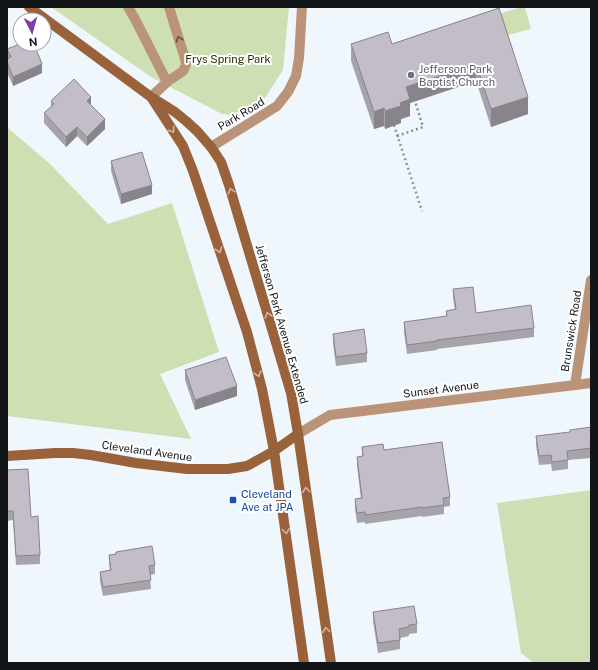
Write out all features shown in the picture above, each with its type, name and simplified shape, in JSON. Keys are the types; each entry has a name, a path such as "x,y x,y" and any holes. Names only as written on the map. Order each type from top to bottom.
{"street":[{"name":"Jefferson Park Avenue Extended","path":"29,7 151,97 175,112 197,131 211,146 221,162 291,393 331,663"},
{"path":"128,7 136,19 167,82"},
{"path":"151,97 167,82 183,71 186,65 169,7"},
{"name":"Park Road","path":"211,146 276,106 288,92 296,76 299,58 302,7"},
{"name":"Jefferson Park Avenue Extended","path":"151,97 183,146 193,171 247,332 262,389 274,451 304,663"},
{"name":"Brunswick Road","path":"574,385 591,280"},
{"name":"Sunset Avenue","path":"298,434 330,415 591,383"},
{"name":"Cleveland Avenue","path":"7,456 73,453 187,469 228,469 247,466 274,451 298,434"}],"path":[{"path":"397,136 423,127 415,101"},
{"path":"394,125 422,211"}],"green space":[{"name":"Frys Spring Park","path":"51,7 289,7 283,70 265,98 248,110 233,115 222,114 151,77"},
{"path":"525,7 531,29 504,36 498,14"},
{"path":"7,127 50,164 108,224 172,203 219,352 160,374 191,439 7,416"},
{"path":"591,490 591,663 534,663 521,653 497,503"}],"building":[{"name":"Jefferson Park Baptist Church","path":"499,8 528,97 491,109 476,64 406,87 410,99 400,103 401,106 385,111 384,108 374,112 351,44 388,32 392,44"},
{"path":"12,47 12,52 37,52 42,64 13,77 7,62 7,59 11,57 7,49"},
{"path":"74,79 91,97 87,101 105,119 87,137 77,127 66,137 44,113 54,104 51,101"},
{"path":"142,152 152,185 121,194 111,161"},
{"path":"473,287 476,313 531,305 534,328 407,345 404,322 447,316 446,311 456,309 453,289"},
{"path":"364,329 367,353 336,357 333,334"},
{"path":"226,357 237,386 195,400 185,370"},
{"path":"591,427 591,448 567,451 568,460 552,462 551,455 539,456 536,436 570,432 570,430"},
{"path":"442,442 450,497 443,498 444,505 365,515 365,512 357,513 355,499 362,498 357,457 363,456 362,447 383,444 384,450"},
{"path":"28,469 31,517 38,516 40,555 16,556 13,511 7,511 7,470"},
{"path":"152,546 155,565 149,566 151,580 103,587 100,572 111,570 109,555 116,554 116,552"},
{"path":"414,606 417,624 399,629 400,640 378,643 373,612"}],"place":[{"name":"Jefferson Park Baptist Church","path":"411,75"},
{"name":"Cleveland Ave at JPA","path":"233,500"}]}
